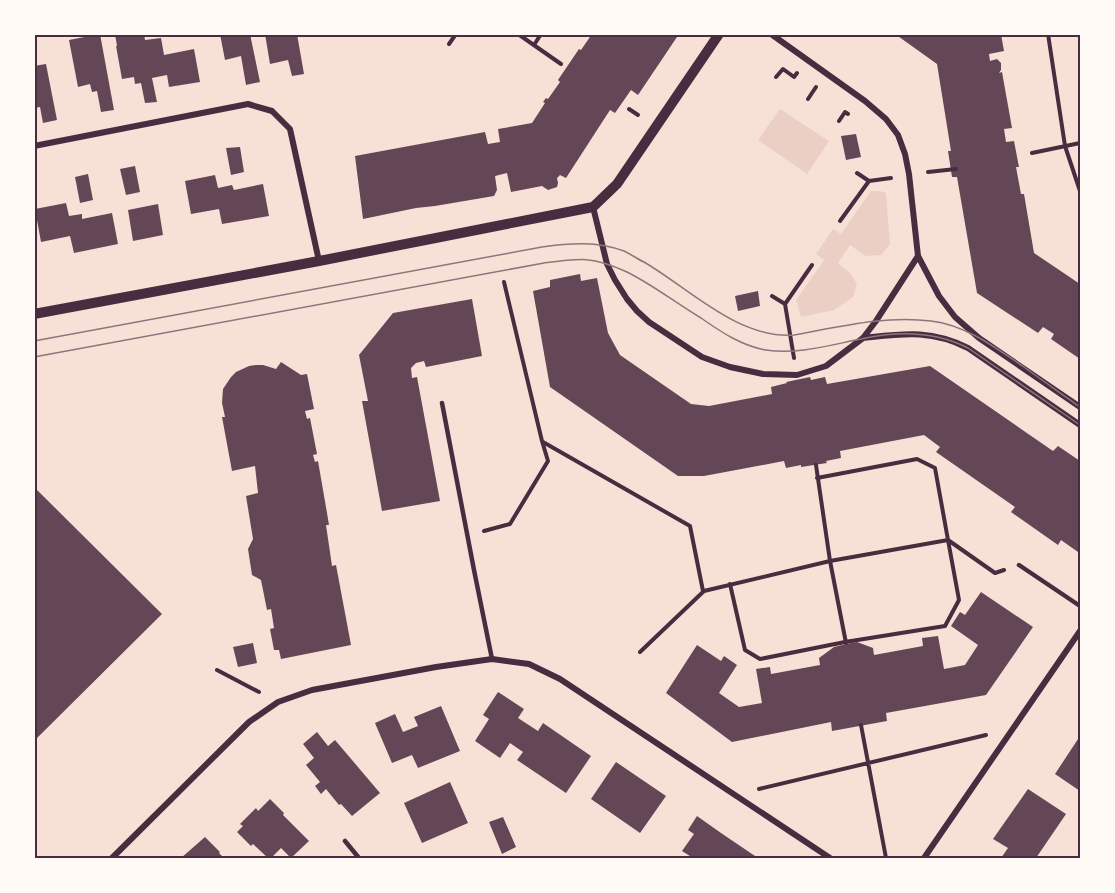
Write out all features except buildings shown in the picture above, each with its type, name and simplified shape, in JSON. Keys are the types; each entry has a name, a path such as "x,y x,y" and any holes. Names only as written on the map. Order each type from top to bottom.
{"street":[{"path":"34,314 593,207 617,184 719,34"},
{"path":"771,34 865,101 886,119 897,135 905,154 909,174 918,256 939,296 955,317 979,338 1080,407"},
{"path":"34,146 248,104 272,111 290,129 319,261"},
{"path":"593,207 604,255 615,280 637,311 649,322 702,357 730,367 763,374 797,375 826,366 862,338 876,321 918,256"},
{"path":"862,338 917,333 959,343 1080,425"},
{"path":"924,858 1080,631"},
{"path":"112,858 249,722 278,702 312,690 492,659 529,664 560,679 830,858"},
{"path":"118,852 124,858"}],"lane":[{"path":"442,403 492,659"},
{"path":"1019,565 1080,606"},
{"path":"345,841 359,858"}],"path":[{"path":"449,44 456,34"},
{"path":"518,34 561,64"},
{"path":"534,45 542,34"},
{"path":"1048,34 1065,146 1080,191"},
{"path":"629,109 638,115"},
{"path":"1032,153 1080,143"},
{"path":"926,172 956,169"},
{"path":"857,173 869,181 899,176"},
{"path":"840,221 869,181"},
{"path":"797,375 785,304 812,265"},
{"path":"467,535 510,524 548,461 504,282"},
{"path":"772,296 785,304"},
{"path":"542,441 690,526 704,591"},
{"path":"730,584 746,650 760,659 945,626 959,600 935,468 917,459 817,478"},
{"path":"816,465 830,561 846,643"},
{"path":"640,652 704,591 830,561 948,540 995,573 1019,565"},
{"path":"217,670 278,702"},
{"path":"861,725 886,858"},
{"path":"734,794 1013,729"}],"shaded area":[{"path":"780,109 829,141 807,174 758,140"},
{"path":"871,191 886,193 890,244 881,255 865,256 850,245 838,263 851,274 857,284 853,297 834,310 801,317 796,300 824,260 816,254 833,229 841,234"}],"tram line":[{"path":"34,341 542,247 594,244 627,252 734,321 773,334 794,335 862,323 897,320 931,321 956,327 991,345 1080,407"},
{"path":"34,357 544,263 586,260 605,263 627,272 724,333 757,348 778,351 802,350 875,336 902,334 929,336 955,342 968,348 1080,425"}]}
